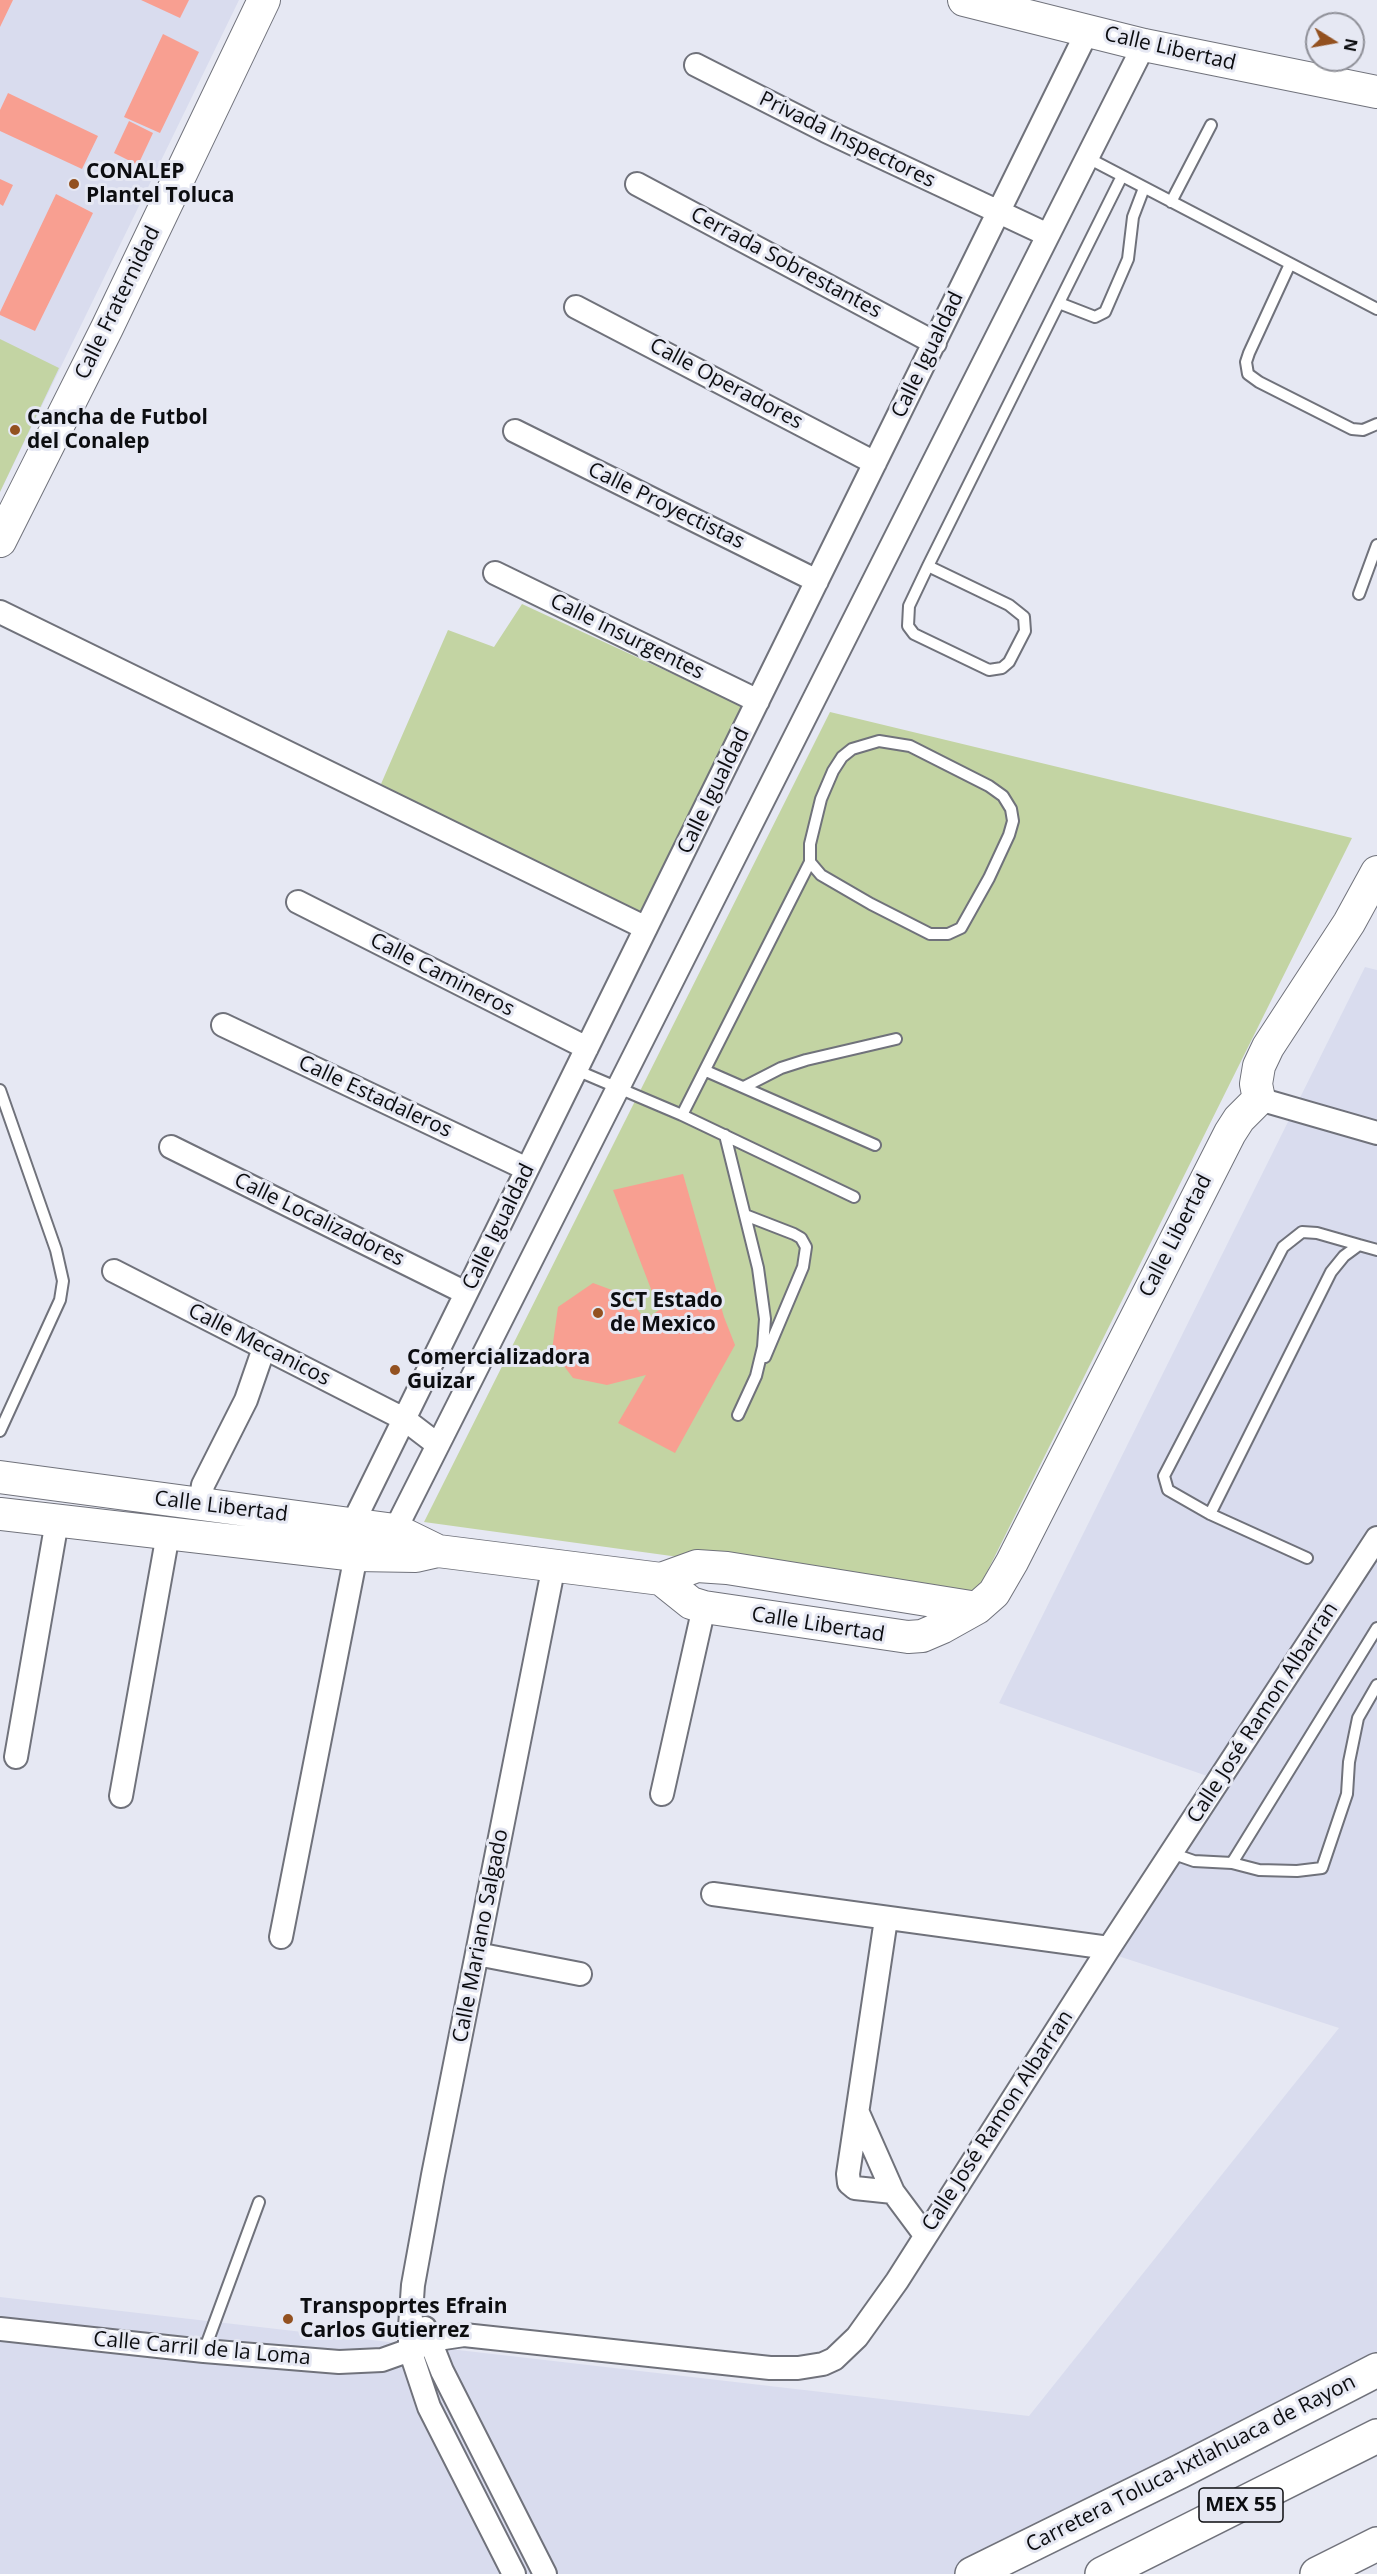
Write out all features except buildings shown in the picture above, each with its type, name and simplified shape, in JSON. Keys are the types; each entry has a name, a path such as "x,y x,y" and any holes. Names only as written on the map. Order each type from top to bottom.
{"main road":[{"name":"Calle Fraternidad","path":"0,541 107,328 264,0"},
{"name":"Calle Libertad","path":"964,0 1029,8 1088,30 1144,45 1377,92"},
{"path":"1259,1099 1256,1084 1259,1066 1268,1047 1349,923 1377,872"},
{"name":"Calle Libertad","path":"661,1579 691,1603 704,1607 908,1637 922,1636 977,1608 994,1593 1007,1570 1230,1133 1239,1119 1259,1099"},
{"name":"Calle Libertad","path":"0,1477 200,1505 353,1523 378,1547"},
{"name":"Calle Libertad","path":"0,1514 168,1534 438,1551 661,1579 697,1566 728,1568 977,1608"},
{"name":"Carretera Toluca-Ixtlahuaca de Rayon","path":"972,2574 1179,2472 1377,2370"},
{"name":"MEX 55","path":"1103,2573 1377,2436"},
{"path":"1317,2574 1377,2544"}],"street":[{"name":"Calle Igualdad","path":"353,1523 1088,30"},
{"name":"Calle Igualdad","path":"378,1547 438,1445 1144,45"},
{"name":"Privada Inspectores","path":"696,65 825,131 1048,236"},
{"name":"Cerrada Sobrestantes","path":"637,183 935,343"},
{"name":"Calle Operadores","path":"576,307 875,463"},
{"name":"Calle Proyectistas","path":"514,431 817,581"},
{"name":"Calle Insurgentes","path":"495,573 758,700"},
{"path":"0,612 646,928"},
{"name":"Calle Camineros","path":"298,902 587,1048"},
{"name":"Calle Estadaleros","path":"223,1025 527,1169"},
{"path":"1259,1099 1377,1133"},
{"name":"Calle Localizadores","path":"171,1147 466,1293"},
{"name":"Calle Mecanicos","path":"114,1271 404,1419 438,1445"},
{"path":"200,1505 203,1485 246,1400 264,1348"},
{"path":"16,1757 57,1521"},
{"path":"281,1937 378,1547 353,1523"},
{"path":"121,1796 168,1534"},
{"name":"Calle José Ramon Albarran","path":"419,2347 453,2336 472,2335 770,2368 798,2368 823,2364 834,2359 857,2337 897,2281 1109,1948 1377,1538"},
{"name":"Calle Mariano Salgado","path":"514,2574 429,2407 412,2307 413,2285 429,2197 554,1565"},
{"path":"662,1794 704,1607"},
{"path":"713,1894 1109,1948"},
{"path":"886,1919 848,2174 849,2183 855,2188 893,2192"},
{"path":"477,1954 580,1974"},
{"path":"858,2113 893,2192 925,2235"},
{"name":"Calle Carril de la Loma","path":"0,2329 204,2351 339,2362 382,2360 419,2347"},
{"name":"Calle Mariano Salgado","path":"419,2347 442,2371 545,2574"}],"lane":[{"path":"1171,202 1211,125"},
{"path":"1088,158 1377,309"},
{"path":"928,566 1010,605 1024,617 1025,631 1009,662 1002,668 989,670 910,630 907,620 909,606 928,566 1122,176"},
{"path":"1059,303 1095,317 1105,312 1128,259 1133,217 1144,188"},
{"path":"1290,264 1249,353 1246,362 1248,374 1259,382 1352,429 1363,430 1377,424"},
{"path":"1359,594 1377,545"},
{"path":"682,1115 810,862 814,825 821,799 833,771 852,748 879,741 910,746 989,786 1003,796 1011,809 1013,821 1009,835 989,879 961,928 948,934 930,934 872,904 821,875 810,862"},
{"path":"744,1087 782,1068 806,1060 896,1039"},
{"path":"576,1070 682,1115 854,1197"},
{"path":"706,1071 875,1145"},
{"path":"0,1090 56,1250 63,1281 60,1300 0,1431"},
{"path":"725,1135 759,1268 765,1312 763,1347 756,1376"},
{"path":"738,1415 802,1267 806,1247 801,1238 794,1234 744,1215"},
{"path":"1307,1558 1210,1514 1168,1490 1164,1476 1283,1247 1302,1232 1317,1233 1377,1250"},
{"path":"1210,1514 1331,1272 1344,1256 1359,1245"},
{"path":"1232,1863 1377,1628"},
{"path":"1171,1853 1194,1861 1232,1863 1258,1870 1297,1871 1323,1868 1347,1794 1349,1762 1358,1718 1377,1685"},
{"path":"204,2351 259,2202"}],"shaded area":[{"name":"CONALEP Plantel Toluca","path":"0,0 239,0 0,492"},
{"path":"1365,967 1377,970 1377,2359 957,2574 0,2574 0,2297 1029,2416 1339,2028 1118,1956 1227,1783 999,1703"}],"green space":[{"name":"Cancha de Futbol del Conalep","path":"0,339 59,368 0,492"},
{"path":"522,604 753,711 647,924 381,784 448,630 494,647"},
{"path":"830,712 1352,838 976,1594 708,1561 424,1522"}],"place":[{"name":"CONALEP Plantel Toluca","path":"74,184"},
{"name":"Cancha de Futbol del Conalep","path":"15,430"},
{"name":"SCT Estado de Mexico","path":"598,1313"},
{"name":"Comercializadora Guizar","path":"395,1370"},
{"name":"Transpoprtes Efrain Carlos Gutierrez","path":"288,2319"}]}
